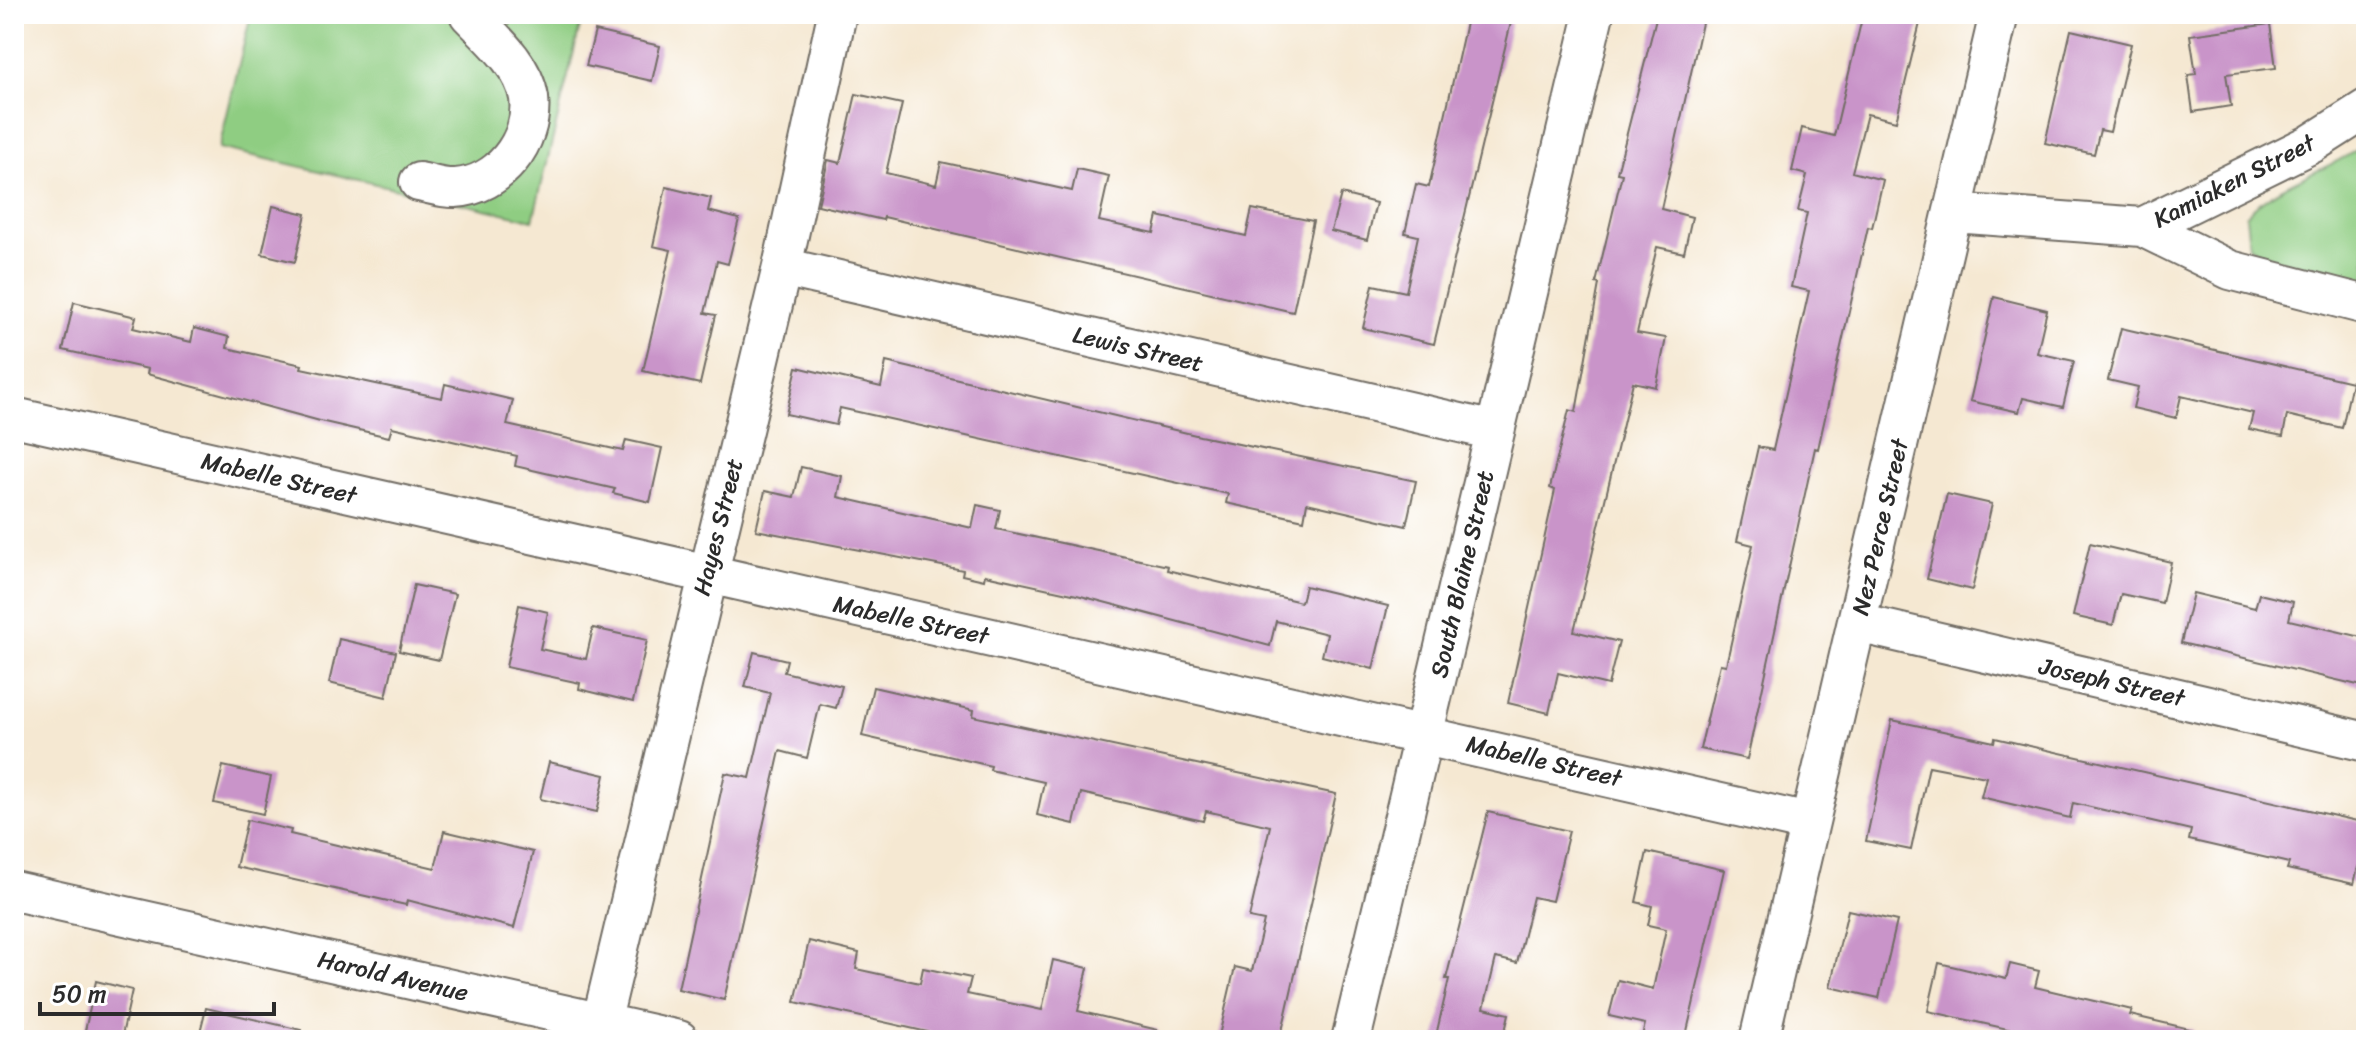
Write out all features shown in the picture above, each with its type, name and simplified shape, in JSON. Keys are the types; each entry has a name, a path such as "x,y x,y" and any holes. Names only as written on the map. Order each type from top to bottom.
{"street":[{"path":"419,182 453,188 480,183 510,162 525,131 529,99 517,67 469,14"},
{"name":"Hayes Street","path":"599,1031 782,267 837,14"},
{"name":"South Blaine Street","path":"1351,1040 1594,14"},
{"name":"Nez Perce Street","path":"1759,1040 1999,14"},
{"name":"Kamiaken Street","path":"2142,227 2311,144 2366,109"},
{"name":"Kamiaken Street","path":"1954,213 2142,227 2230,270 2366,305"},
{"name":"Lewis Street","path":"782,267 1495,431"},
{"name":"Mabelle Street","path":"14,417 706,575 1425,732 1809,823"},
{"name":"Joseph Street","path":"1858,623 2366,742"},
{"name":"Harold Avenue","path":"14,891 599,1031 679,1040"}],"green space":[{"path":"251,14 583,14 533,220 219,148"},
{"path":"2366,143 2366,281 2272,259 2249,247 2246,215 2259,203"}],"building":[{"path":"1468,14 1513,14 1434,344 1363,328 1373,285 1406,292 1418,236 1405,233 1416,184 1429,187"},
{"path":"1657,14 1704,14 1661,209 1692,217 1684,253 1657,247 1637,333 1666,338 1656,387 1633,382 1574,631 1619,642 1608,685 1558,673 1549,713 1508,703 1555,490 1550,488 1569,410 1576,412 1599,284 1596,283 1622,174 1617,173"},
{"path":"1863,14 1881,14 1920,23 1896,121 1867,114 1852,172 1883,180 1872,228 1868,227 1818,449 1815,448 1747,759 1700,749 1720,664 1726,665 1753,545 1737,541 1758,447 1773,450 1809,291 1791,287 1807,213 1798,211 1807,175 1792,171 1802,128 1834,136"},
{"path":"2270,24 2276,68 2226,74 2231,106 2193,112 2188,75 2196,74 2190,35"},
{"path":"2071,30 2131,44 2110,132 2100,130 2094,154 2045,143"},
{"path":"595,31 660,46 652,81 586,66"},
{"path":"856,94 902,104 886,173 936,185 941,162 1072,191 1077,169 1109,176 1099,221 1154,233 1158,216 1246,236 1252,209 1313,221 1293,312 884,217 883,220 818,205 828,160 840,163"},
{"path":"666,187 711,198 708,211 739,219 728,264 717,261 705,313 716,315 700,384 643,371 671,250 653,246"},
{"path":"1341,194 1376,203 1367,240 1331,231"},
{"path":"273,206 306,214 295,262 262,254"},
{"path":"1994,297 2047,310 2037,353 2074,361 2063,407 2023,398 2019,412 1970,401"},
{"path":"74,302 136,317 133,328 191,342 194,328 229,337 227,348 302,365 301,368 442,398 445,384 513,400 507,425 623,451 626,440 662,448 650,502 613,493 615,489 515,466 517,456 392,427 389,437 320,421 147,374 148,369 63,350"},
{"path":"2121,328 2352,382 2342,428 2287,415 2283,436 2249,429 2253,413 2181,396 2176,418 2133,408 2138,387 2108,380"},
{"path":"886,362 1200,436 1416,481 1406,526 1307,503 1304,520 1226,503 1228,494 840,408 836,425 786,414 797,367 881,387"},
{"path":"801,467 842,476 838,497 972,528 977,505 1000,510 996,529 1168,566 1167,570 1301,602 1305,586 1388,606 1373,669 1322,656 1327,634 1276,621 1270,646 1077,595 985,575 984,580 962,575 963,570 756,530 765,491 794,497"},
{"path":"1947,494 1992,504 1972,590 1927,579"},
{"path":"2090,543 2171,562 2162,603 2121,594 2113,625 2073,616"},
{"path":"414,585 455,594 439,660 399,651"},
{"path":"2193,593 2255,608 2259,594 2293,602 2289,620 2366,638 2366,687 2181,643"},
{"path":"519,605 548,612 540,649 586,659 593,628 647,640 633,702 579,689 580,683 506,667"},
{"path":"339,639 396,652 386,697 329,683"},
{"path":"754,652 787,660 784,672 842,686 836,708 820,704 807,758 780,751 724,1000 678,989 725,773 750,778 770,693 745,687"},
{"path":"873,687 974,710 973,716 1336,794 1280,1040 1218,1040 1235,967 1252,971 1264,921 1249,918 1270,826 1206,811 1203,821 1081,793 1074,824 1037,815 1044,782 990,770 991,766 862,736"},
{"path":"1892,720 1994,742 1995,738 2366,823 2366,869 2358,867 2354,884 2287,869 2289,863 2189,840 2191,830 2073,803 2070,818 1981,797 1986,777 1929,766 1911,850 1866,841"},
{"path":"549,762 605,775 597,812 540,799"},
{"path":"223,766 271,777 263,814 214,803"},
{"path":"1488,812 1569,831 1552,901 1533,897 1517,963 1496,958 1484,1008 1509,1014 1503,1040 1435,1040 1449,979 1446,979"},
{"path":"247,820 291,830 290,834 435,868 444,831 533,852 514,928 407,900 406,905 236,867"},
{"path":"1647,852 1724,870 1685,1040 1641,1040 1645,1024 1609,1016 1618,980 1653,989 1666,929 1648,925 1652,906 1636,902"},
{"path":"1848,910 1897,921 1879,998 1830,987"},
{"path":"809,941 859,953 856,969 920,983 923,968 971,978 967,994 1042,1010 1053,960 1088,968 1078,1011 1158,1030 1156,1040 963,1040 795,1002"},
{"path":"1939,963 2006,979 2010,964 2039,971 2035,987 2132,1010 2130,1015 2194,1030 2193,1040 2056,1040 1928,1011"},
{"path":"96,981 132,990 121,1040 83,1040"},
{"path":"206,1008 301,1030 300,1040 198,1040"}]}
